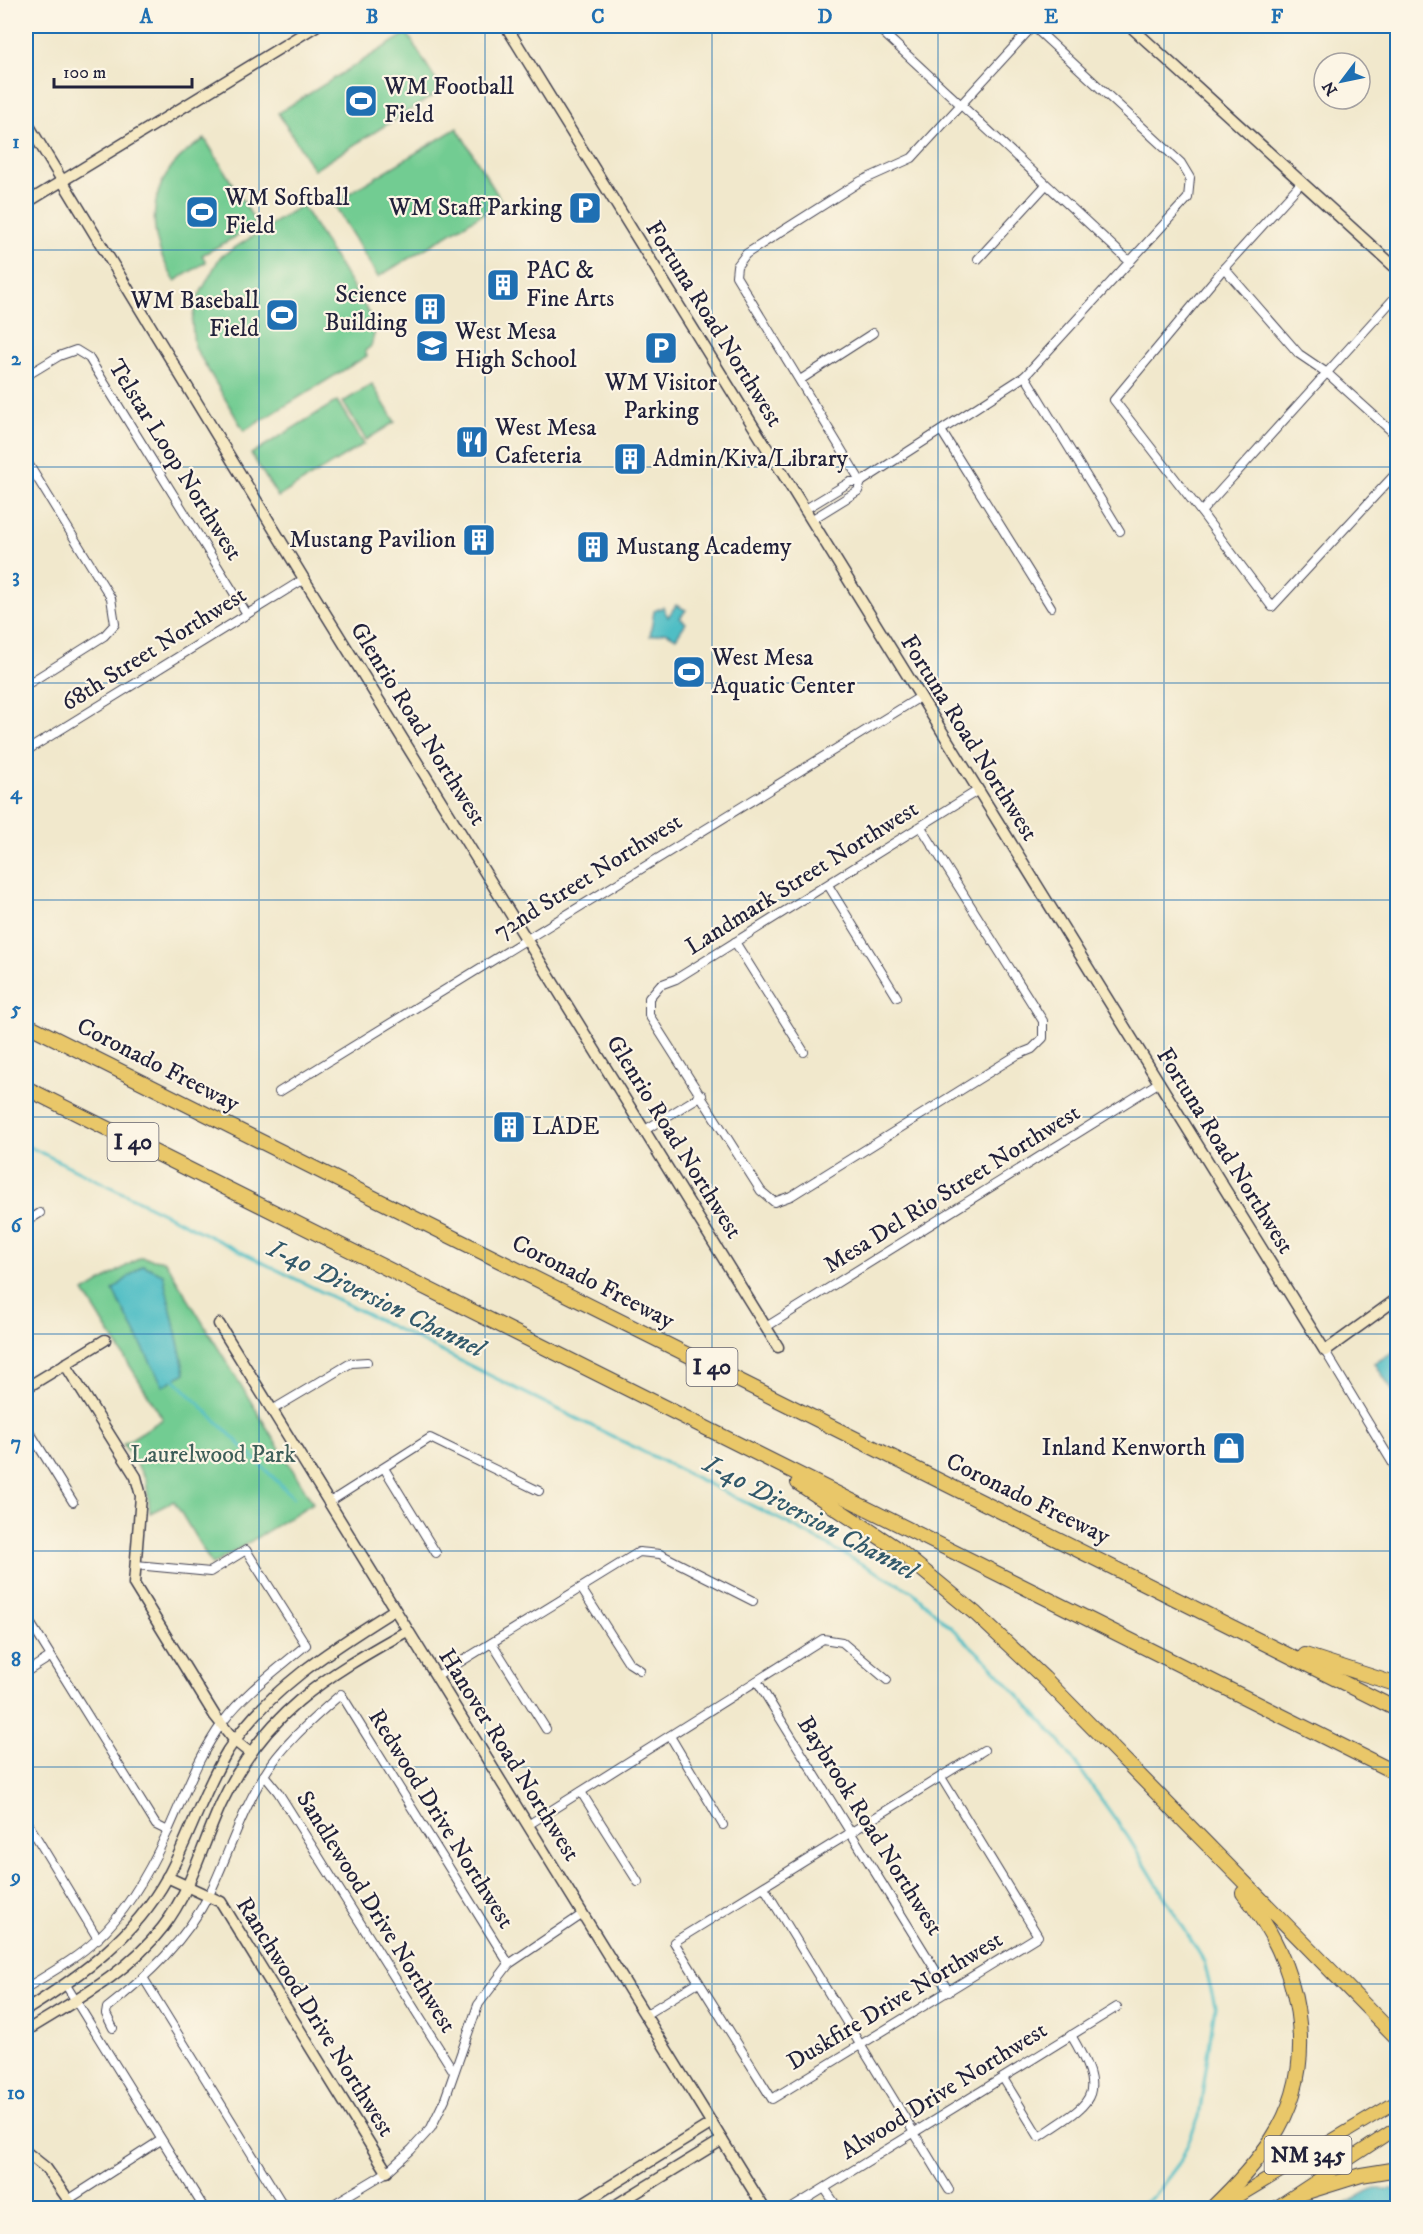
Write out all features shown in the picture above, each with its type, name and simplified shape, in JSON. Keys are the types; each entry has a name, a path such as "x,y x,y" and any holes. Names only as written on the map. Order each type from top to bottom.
{"highway":[{"name":"Coronado Freeway","path":"26,1024 1398,1710"},
{"name":"I 40","path":"26,1088 1398,1774"},
{"path":"751,1451 896,1548 976,1614 1044,1678 1398,2039"},
{"path":"1266,1642 1398,1685"},
{"path":"1186,1824 1250,1901 1280,1949 1293,1982 1300,2038 1294,2089 1273,2137 1254,2164 1212,2208"},
{"path":"1300,2194 1361,2175 1398,2169"}],"main road":[{"name":"NM 345","path":"1219,2208 1398,2101"},
{"name":"NM 345","path":"1275,2208 1300,2194 1398,2127"}],"street":[{"path":"26,203 316,26"},
{"name":"Fortuna Road Northwest","path":"506,26 1398,1472"},
{"path":"876,26 1130,261"},
{"path":"804,510 850,482 861,482 942,432 1025,376 1188,198 1190,178 1181,163 1033,26 912,158 861,181 746,254 737,266 736,276 861,482 858,491 811,520"},
{"path":"1130,26 1398,270"},
{"name":"Glenrio Road Northwest","path":"26,121 304,579 778,1347"},
{"path":"1301,183 1224,268 1114,400 1272,607 1398,471"},
{"path":"978,259 1046,185"},
{"path":"1224,268 1299,354 1327,373 1398,437"},
{"path":"1201,512 1398,294"},
{"path":"800,380 873,333"},
{"name":"Telstar Loop Northwest","path":"26,376 58,356 76,350 89,358 247,614"},
{"path":"1025,376 1120,531"},
{"path":"942,432 1052,607"},
{"path":"26,460 111,598 115,624 104,636 26,685"},
{"name":"68th Street Northwest","path":"26,752 304,579"},
{"name":"72nd Street Northwest","path":"279,1092 525,938 920,697"},
{"name":"Landmark Street Northwest","path":"702,1095 649,1015 649,998 660,985 676,979 977,791"},
{"path":"645,1130 702,1095 761,1191 774,1202 791,1196 1017,1054 1032,1049 1043,1038 1043,1022 921,827"},
{"path":"828,885 897,997"},
{"path":"735,942 804,1052"},
{"name":"Mesa Del Rio Street Northwest","path":"766,1327 1158,1083"},
{"path":"26,1222 40,1213"},
{"path":"1324,1351 1398,1298"},
{"name":"Hanover Road Northwest","path":"219,1324 764,2208"},
{"path":"26,1388 105,1340"},
{"path":"272,1410 351,1363 367,1362"},
{"path":"65,1364 136,1477 141,1496 134,1584 221,1724 250,1753"},
{"path":"26,1426 74,1502"},
{"path":"328,1503 430,1438 539,1491"},
{"path":"384,1468 436,1553"},
{"path":"26,1988 77,1956 98,1939 137,1888 168,1832 192,1775 221,1724 237,1705 306,1645 246,1550 210,1572 136,1565"},
{"path":"436,1677 639,1552 649,1551 660,1554 753,1601"},
{"path":"581,1588 628,1663 640,1670"},
{"path":"26,2010 66,1984 108,1952 139,1921 167,1877 203,1796 236,1741 266,1704 297,1673 394,1610"},
{"path":"26,1617 156,1825 168,1832"},
{"path":"26,2031 122,1970 163,1927 186,1886 220,1805 250,1753 292,1704 339,1670 407,1631"},
{"path":"528,1825 823,1640 832,1639 842,1642 887,1680"},
{"path":"492,1643 546,1729"},
{"path":"26,1672 50,1657"},
{"name":"Baybrook Road Northwest","path":"757,1681 949,1992"},
{"name":"Redwood Drive Northwest","path":"264,1775 301,1729 341,1694 509,1964"},
{"path":"670,1736 723,1824"},
{"path":"645,2015 698,1982 674,1942 984,1750"},
{"path":"113,2028 106,2014 107,2008 144,1979 181,1939 209,1895 264,1775"},
{"name":"Sandlewood Drive Northwest","path":"264,1775 278,1792 453,2072"},
{"name":"Duskfire Drive Northwest","path":"698,1982 772,2099 1038,1936 941,1778"},
{"path":"581,1792 638,1882"},
{"path":"26,1820 98,1939"},
{"name":"Ranchwood Drive Northwest","path":"167,1877 221,1902 387,2172"},
{"path":"764,1887 949,2190"},
{"path":"327,2208 387,2172 431,2127 445,2098 478,2004 509,1964 583,1914"},
{"path":"144,1979 285,2208"},
{"path":"66,1984 204,2208"},
{"name":"Alwood Drive Northwest","path":"792,2208 1117,2007"},
{"path":"1003,2078 1039,2137 1074,2115 1084,2106 1092,2086 1090,2071 1071,2035"},
{"path":"575,2208 712,2123"},
{"path":"26,2152 46,2168 71,2204 161,2140"},
{"path":"610,2208 722,2140"},
{"path":"825,2189 838,2208"}],"green space":[{"name":"WM Football Field","path":"407,33 442,90 314,170 278,113"},
{"path":"457,128 502,202 378,277 333,203"},
{"name":"WM Softball Field","path":"205,139 255,221 252,228 202,255 206,262 175,281 164,261 157,241 156,202 161,184 171,167 186,152"},
{"name":"WM Baseball Field","path":"302,205 375,323 371,326 375,331 371,346 365,351 367,356 244,431 194,346 192,322 197,299 220,257"},
{"path":"372,384 395,422 366,440 343,402"},
{"path":"337,401 364,444 278,497 251,454"},
{"name":"Laurelwood Park","path":"141,1257 165,1261 313,1503 212,1565 174,1501 150,1513 146,1479 123,1444 163,1419 84,1292"}],"water":[{"path":"676,605 686,610 680,618 686,623 676,638 666,632 650,636 654,611 663,607 668,617"},
{"path":"143,1265 163,1274 185,1373 163,1386 113,1290"},
{"path":"1393,1352 1397,1357 1397,1398 1375,1363"},
{"path":"1372,2189 1397,2189 1397,2208 1338,2208"}],"waterway":[{"name":"I-40 Diversion Channel","path":"26,1145 791,1525 913,1592 988,1662 1060,1741 1128,1837 1204,1961 1215,2006 1199,2117 1180,2162 1154,2196 1137,2208"},
{"path":"174,1379 294,1498"}],"place":[{"name":"WM Football Field","path":"361,101"},
{"name":"WM Staff Parking","path":"585,208"},
{"name":"WM Softball Field","path":"202,212"},
{"name":"PAC & Fine Arts","path":"503,285"},
{"name":"Science Building","path":"430,309"},
{"name":"WM Baseball Field","path":"282,315"},
{"name":"West Mesa High School","path":"432,346"},
{"name":"WM Visitor Parking","path":"661,348"},
{"name":"West Mesa Cafeteria","path":"472,442"},
{"name":"Admin/Kiva/Library","path":"630,459"},
{"name":"Mustang Pavilion","path":"479,540"},
{"name":"Mustang Academy","path":"593,547"},
{"name":"West Mesa Aquatic Center","path":"689,672"},
{"name":"LADE","path":"509,1127"},
{"name":"Inland Kenworth","path":"1229,1448"}]}
